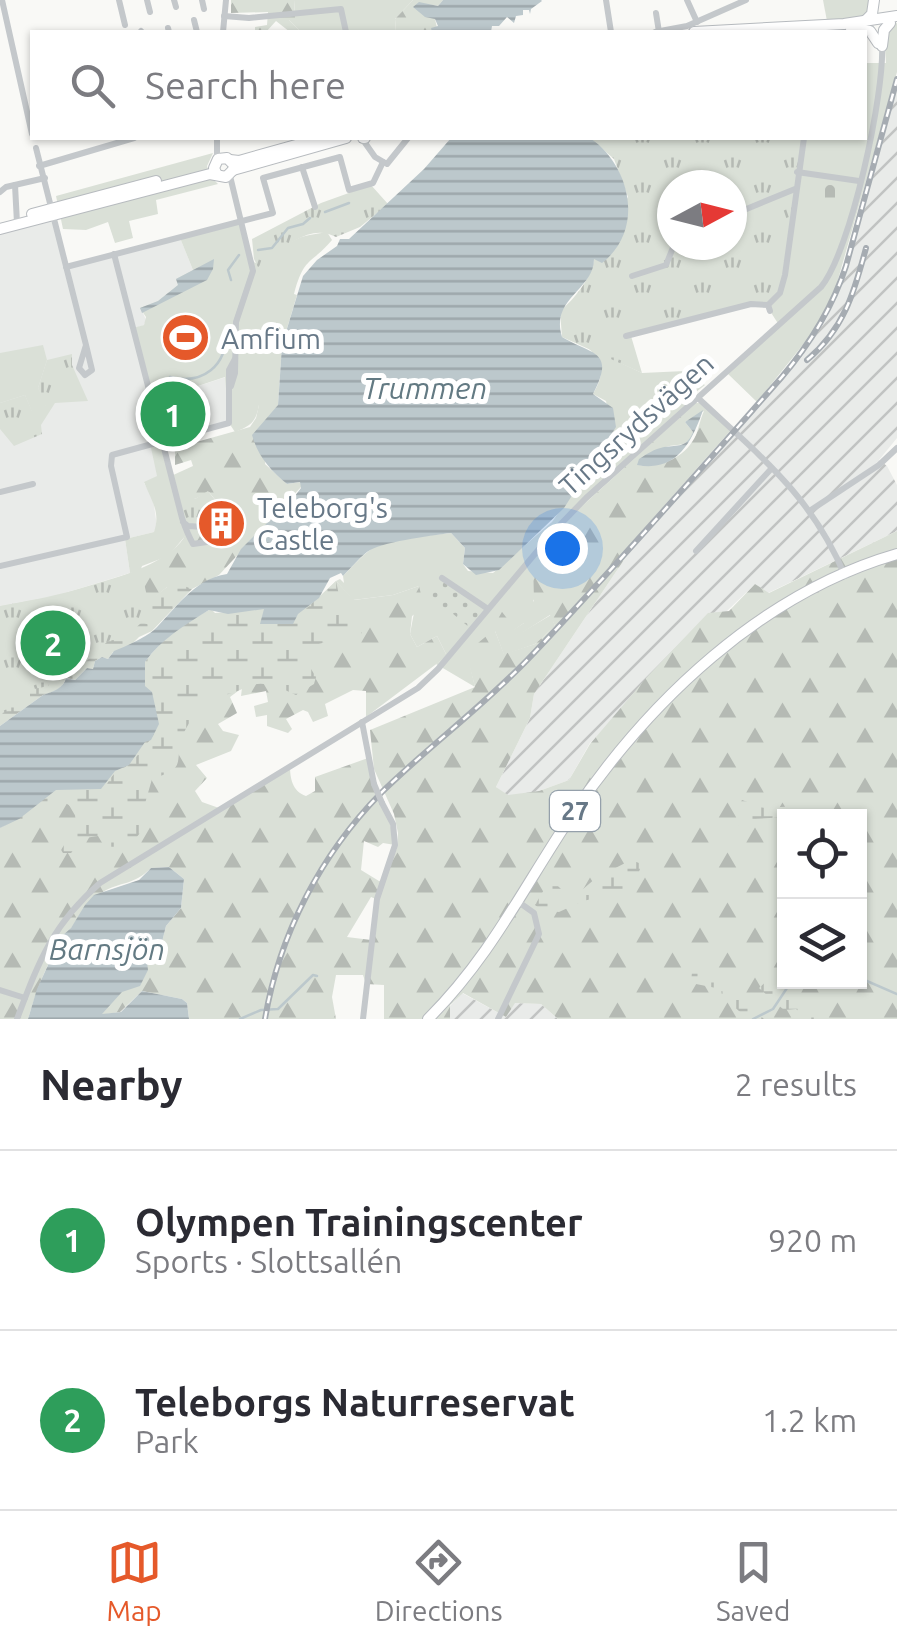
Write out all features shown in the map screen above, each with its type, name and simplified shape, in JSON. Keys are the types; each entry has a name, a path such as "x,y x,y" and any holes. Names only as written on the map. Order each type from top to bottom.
{"main road":[{"path":"874,0 872,14 883,22 880,45"},
{"path":"696,27 883,22"},
{"path":"851,30 883,22"},
{"path":"867,32 880,45"},
{"path":"0,226 210,174 237,161 314,140"},
{"path":"52,211 75,202 338,140"},
{"name":"27","path":"428,1019 479,961 520,903 572,816 632,736 672,694 751,629 844,575 897,555"}],"street":[{"path":"2,0 30,123"},
{"path":"120,0 125,26"},
{"path":"147,0 150,12"},
{"path":"223,30 226,0"},
{"path":"606,0 612,30"},
{"path":"687,0 696,27 746,0"},
{"path":"722,0 726,9"},
{"path":"224,16 249,18 341,9 346,30"},
{"path":"656,14 657,30"},
{"path":"194,20 196,30"},
{"name":"Tingsrydsvägen","path":"17,1019 50,937 74,906 100,882 399,701 432,676 566,518 825,282 838,258 878,108 880,45"},
{"path":"34,140 60,245"},
{"path":"40,166 127,140"},
{"path":"0,566 126,537 128,531 110,464 114,454 229,423 230,370 235,359 236,322 247,286 249,252 218,140"},
{"path":"366,140 388,164 406,140"},
{"path":"626,336 752,304 769,308 780,293 785,275 804,140"},
{"path":"66,267 273,213 263,178 340,157 349,190 374,183 383,162"},
{"path":"302,167 315,207"},
{"path":"798,172 859,181"},
{"path":"0,192 43,178"},
{"path":"15,185 18,221"},
{"path":"747,209 796,189"},
{"path":"52,211 86,345"},
{"path":"114,254 183,522 193,544 207,542 211,537 204,526 183,522"},
{"path":"632,276 666,265 668,260"},
{"path":"698,398 811,510 844,575"},
{"path":"811,510 879,466 897,448"},
{"path":"696,551 772,468"},
{"path":"0,492 32,484"},
{"path":"442,578 488,610"},
{"path":"362,722 374,784 393,824 395,845 376,898 363,1019"},
{"path":"498,1019 539,934 534,913 520,903"},
{"path":"0,990 25,998"}],"shaded area":[{"path":"897,86 897,438 879,460 897,485 897,531 768,593 755,584 590,743 569,780 539,791 508,796 496,787 530,718 534,694 648,524 802,357 827,318 846,274"},
{"path":"51,216 66,266 180,238 193,270 177,279 179,284 158,301 141,308 146,320 133,329 168,396 226,377 229,423 162,439 158,476 144,483 153,499 157,526 154,532 125,539 130,573 55,596 0,606 0,231"},
{"path":"462,993 506,1017 514,1003 541,1004 558,1019 450,1019 450,1006"}],"green space":[{"path":"231,0 294,0 295,18 289,20 299,30 287,30 276,21 268,30 255,30 267,25 268,12 231,13"},
{"path":"294,0 413,0 395,19 396,30 299,30 288,19 295,16"},
{"path":"413,0 443,0 438,6 421,4 435,19 437,28 431,28 434,30 396,30 395,19"},
{"path":"823,0 871,0 869,16 827,21"},
{"path":"897,23 897,72 835,290 814,331 757,402 727,373 779,325 770,311 804,140 867,140 867,63 886,63 887,26"},
{"path":"592,140 804,140 783,285 772,303 751,304 631,336 642,373 562,337 560,311 587,280 594,258 628,197 614,159"},
{"path":"213,153 207,166 218,184 156,200 158,214 129,221 133,238 115,243 108,222 86,230 63,229 56,196"},
{"path":"801,181 837,184 835,202 799,199"},
{"path":"371,185 388,204 360,227 336,237 325,233 305,236 258,267 252,239 321,203"},
{"path":"239,224 255,263 305,236 327,232 332,240 305,267 294,294 297,295 282,345 278,405 259,405 252,423 235,432 229,423 225,377 168,396 148,391 133,328 144,325 146,317 140,308 158,301 178,285 176,279 193,270 180,238"},
{"path":"43,345 47,360 38,388 47,405 32,412 25,395 0,403 0,353"},
{"path":"587,347 642,373 685,371 705,385 691,396 695,403 568,519 524,623 514,630 517,635 551,615 555,626 535,644 504,655 495,631 467,653 475,687 436,664 447,656 437,636 417,647 410,634 419,586 393,595 353,600 336,581 344,583 343,576 380,545 451,533 465,548 463,564 468,571 493,573 552,522 613,435 606,401 593,394 601,369"},
{"path":"72,354 72,365 88,401 55,403 41,425 42,434 14,446 0,429 0,403 25,395 32,411 46,405 38,388 47,360"},
{"path":"695,403 701,403 731,430 648,524 534,694 530,718 496,787 508,795 539,791 569,780 590,744 708,613 729,611 755,584 769,593 897,531 897,1019 558,1019 541,1004 515,1003 506,1017 463,993 450,1005 450,1019 384,1019 384,985 366,984 363,975 336,975 332,997 336,1019 189,1019 187,1003 182,999 142,991 120,1012 100,1015 162,942 166,926 181,908 184,879 169,867 151,868 93,899 51,959 28,1019 0,1019 0,828 19,819 228,614 319,598 336,581 354,600 393,595 419,586 424,607 412,616 410,634 417,647 437,636 447,656 366,717 366,691 353,690 325,704 328,716 313,722 303,710 286,719 292,729 288,733 267,726 267,715 256,717 254,706 268,702 266,691 241,696 242,688 230,697 237,713 218,724 223,731 239,735 231,751 196,765 207,778 195,791 202,802 219,808 290,765 293,784 306,796 315,791 315,777 368,758 395,845 383,843 378,847 364,841 361,870 379,881 384,880 397,848 398,833 374,769 370,730 475,687 466,653 490,633 488,614 496,604 509,621 495,631 504,654 535,644 555,626 550,615 517,636 513,630 524,623 522,608 534,601 533,559 568,519","holes":["704,411 696,435 671,460 638,465 663,448 688,441 693,432 685,422","371,897 376,899 371,940 347,937"]},
{"path":"259,405 278,405 272,415 265,464 287,484 300,482 302,486 219,575 192,589 167,587 154,598 0,606 76,590 137,570 180,543 188,526 213,534 224,511 209,492 195,499 178,495 171,476 193,466 191,460 175,465 175,448 250,427"},
{"path":"161,440 187,534 168,556 142,566 140,572 130,573 125,539 154,532 156,525 154,506 144,482 157,476 150,443"},
{"path":"208,491 224,511 234,511 235,519 217,534 208,527 187,534 178,495 187,493 195,499"},
{"path":"141,570 154,627 142,622 125,638 108,641 76,671 63,668 48,686 30,690 30,698 23,705 0,714 0,606 55,596"},
{"path":"444,580 485,610 470,628 452,613 447,617 427,601"},
{"path":"336,581 340,600 365,619 366,626 359,637 304,648 306,661 316,677 314,684 296,695 279,687 256,684 233,693 206,696 184,733 175,768 152,779 144,807 151,816 133,841 114,847 104,846 98,836 85,838 71,853 63,853 75,814 57,800 0,841 0,828 43,797 56,790 106,786 115,773 141,752 157,730 145,686 145,662 175,632 211,609 215,613 265,609 260,623 294,620"},
{"path":"167,587 192,589 152,631 128,648 113,652 108,659 95,661 93,669 87,668 75,680 66,678 60,687 0,726 0,664 143,596 154,597"},
{"path":"742,800 765,808 800,809 777,809 777,818 755,819 748,826 738,825 737,809"},
{"path":"631,860 639,863 640,869 633,887 626,891 583,901 559,912 541,910 535,905 548,883 576,895 596,878"},
{"path":"692,972 724,982 764,1019 748,1019 722,996 721,989 691,983"},
{"path":"777,977 777,989 795,989 796,1001 815,1006 824,1019 809,1019 796,1009 784,1010 759,988 770,978"}],"water":[{"path":"443,0 542,1 530,14 523,10 514,23 507,17 491,30 432,30 438,26 435,19 425,17 413,7 419,2 438,6"},
{"name":"Trummen","path":"449,140 592,140 604,150 623,181 628,199 624,233 616,249 602,263 594,259 587,279 567,303 560,324 562,337 591,351 601,361 600,380 593,394 613,408 616,427 564,508 499,570 476,575 463,564 465,548 451,533 442,534 373,548 343,576 341,573 330,578 319,598 298,614 293,624 260,624 264,609 228,614 209,610 166,639 145,662 145,686 152,692 159,724 129,765 115,771 101,789 56,790 19,819 0,828 0,726 60,687 66,678 75,680 87,668 93,669 95,661 108,659 114,651 150,633 194,589 227,574 241,549 285,509 301,488 300,482 287,484 270,468 252,435 278,405 282,345 303,276 340,239 349,239"},
{"path":"214,259 207,280 142,313 140,308 158,301 178,285 176,279"},
{"path":"703,410 689,442 673,459 651,466 637,465 639,459 654,450 685,443 693,432 685,422"},
{"name":"Barnsjön","path":"169,867 184,879 181,908 166,926 162,942 147,962 148,970 140,986 122,992 102,1014 121,1012 142,991 182,999 187,1003 189,1019 28,1019 61,937 94,895 139,880 151,868"}],"waterway":[{"path":"325,212 349,203"},
{"path":"258,250 272,248 288,228 310,218"},
{"path":"231,280 228,270 239,255"},
{"path":"170,377 193,378 211,370 222,354 226,332"},
{"path":"240,1019 261,1010 278,1009 313,975 317,976"},
{"path":"867,981 897,994"},
{"path":"753,1019 773,1009 786,989"}],"railway":[{"path":"265,1019 292,927 322,869 359,817 532,655 781,378 811,339 846,266 897,79"},
{"path":"807,360 839,323 866,248"}],"place":[{"name":"Amfium","path":"186,338"},
{"name":"Olympen Trainingscenter","path":"173,414"},
{"name":"Teleborg's Castle","path":"222,523"},
{"name":"Teleborgs Naturreservat","path":"53,643"}]}
